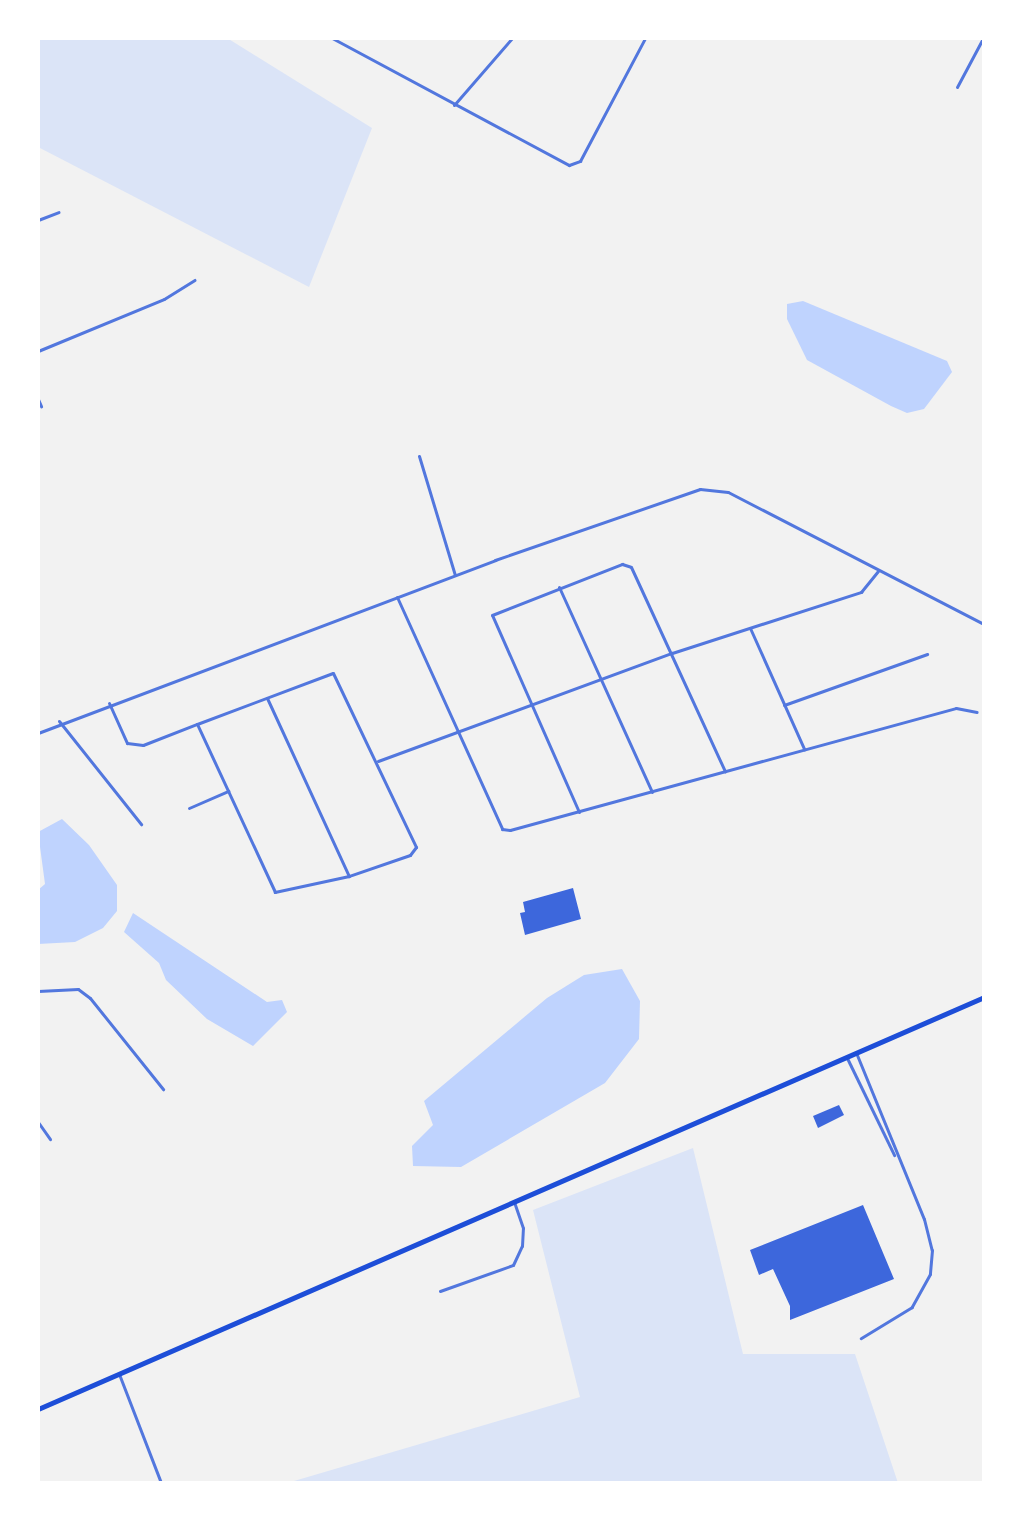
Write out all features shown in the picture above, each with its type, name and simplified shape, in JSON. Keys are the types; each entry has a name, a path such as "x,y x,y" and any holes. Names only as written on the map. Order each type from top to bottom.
{"main road":[{"path":"38,1409 984,997"}],"street":[{"path":"332,38 569,165 580,161 645,38"},
{"path":"454,105 512,38"},
{"path":"957,87 983,38"},
{"path":"38,220 59,212"},
{"path":"38,351 164,299 194,280"},
{"path":"38,399 41,406"},
{"path":"419,456 455,575"},
{"path":"38,733 59,721 673,495 712,488 728,492 984,624"},
{"path":"579,812 492,615 622,564 631,567 725,771"},
{"path":"378,761 672,653 861,592 878,571"},
{"path":"559,587 653,793"},
{"path":"397,597 502,829 653,793 956,708 977,712"},
{"path":"750,628 804,749"},
{"path":"784,705 927,654"},
{"path":"109,703 123,737 134,746 333,673 416,841 410,855 349,876 275,892 197,724"},
{"path":"266,698 349,876"},
{"path":"59,721 141,824"},
{"path":"189,808 228,791"},
{"path":"38,991 78,989 90,998 163,1089"},
{"path":"856,1053 929,1234 930,1274 906,1314 861,1338"},
{"path":"846,1058 879,1133 898,1162"},
{"path":"38,1122 50,1139"},
{"path":"440,1291 513,1265 522,1237 514,1202"},
{"path":"119,1374 161,1483"}],"shaded area":[{"path":"38,38 227,38 372,128 309,287 38,147"},
{"path":"693,1148 743,1354 855,1354 898,1483 294,1481 580,1397 533,1210"}],"water":[{"path":"803,301 947,361 952,372 924,409 907,413 891,406 807,360 787,319 787,304"},
{"path":"62,819 89,845 117,885 117,911 103,928 75,942 38,944 38,890 45,884 38,832"},
{"path":"133,913 267,1002 282,1000 287,1012 253,1046 207,1019 166,980 159,963 124,932"},
{"path":"622,969 640,1001 639,1039 605,1083 461,1167 413,1166 412,1146 433,1125 424,1101 547,998 584,975"}],"building":[{"path":"573,888 581,919 525,935 520,913 525,912 523,902"},
{"path":"839,1105 844,1115 818,1128 813,1116"},
{"path":"863,1205 894,1279 790,1320 790,1306 773,1269 759,1275 750,1250"}]}
